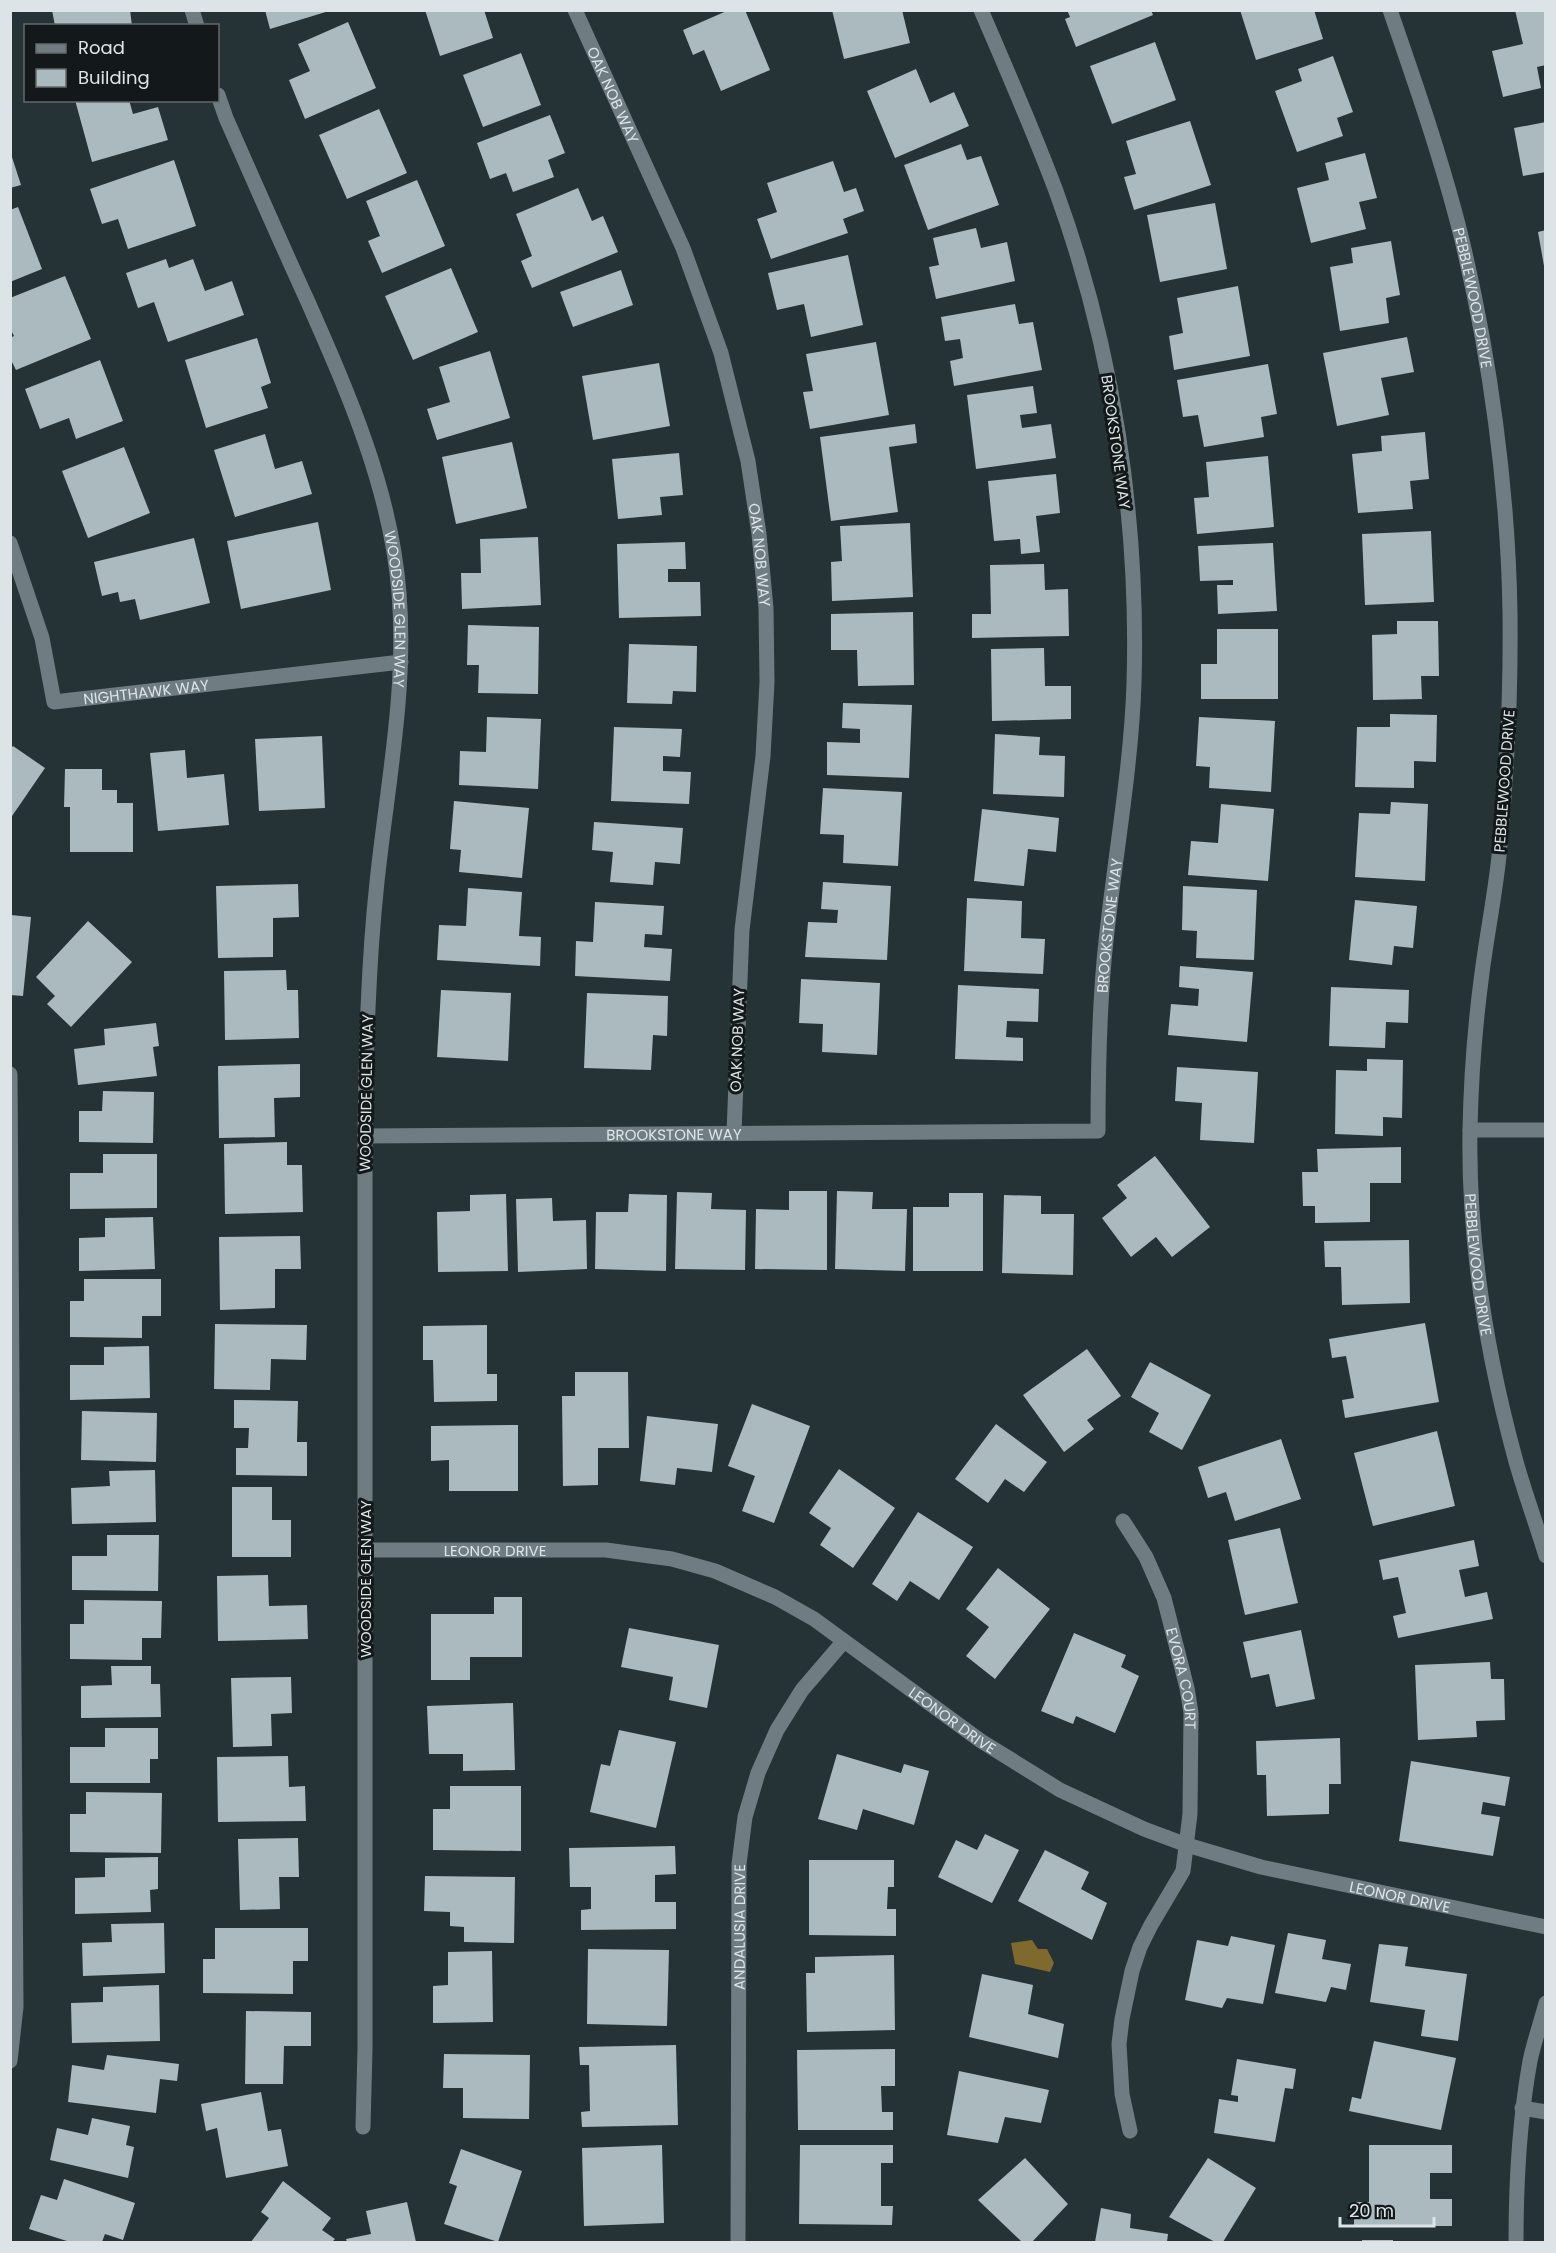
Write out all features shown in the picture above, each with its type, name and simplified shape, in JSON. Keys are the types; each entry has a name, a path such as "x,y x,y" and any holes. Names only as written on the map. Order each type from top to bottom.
{"street":[{"name":"OAK NOB WAY","path":"575,10 683,248 721,353 748,461 759,534 766,608 767,682 763,756 742,930 734,1133"},
{"name":"BROOKSTONE WAY","path":"365,1136 1098,1131 1098,1032 1106,940 1128,778 1134,683 1132,564 1123,470 1107,376 1082,273 1057,193 981,10"},
{"name":"PEBBLEWOOD DRIVE","path":"1390,10 1427,117 1461,237 1486,360 1502,484 1510,609 1509,735 1498,860 1473,1051 1470,1130 1473,1229 1482,1307 1499,1396 1516,1462 1541,1523 1545,1556"},
{"name":"WOODSIDE GLEN WAY","path":"219,98 344,382 372,457 389,524 399,592 401,662 398,708 377,884 367,1013 363,2127"},
{"name":"NIGHTHAWK WAY","path":"10,543 42,638 54,702 401,662"},
{"path":"10,1074 16,2007 10,2061"},
{"path":"1470,1130 1545,1130"},
{"name":"EVORA COURT","path":"1123,1521 1146,1557 1164,1598 1191,1713 1190,1814 1183,1871 1140,1947 1132,1971 1122,2019 1119,2044 1122,2094 1130,2131"},
{"name":"LEONOR DRIVE","path":"365,1550 606,1550 672,1559 715,1571 775,1597 814,1619 981,1741 1060,1790 1144,1829 1186,1845 1261,1867 1545,1927"},
{"name":"ANDALUSIA DRIVE","path":"738,2242 739,1864 745,1817 758,1773 777,1730 802,1690 844,1641"},
{"path":"1516,2242 1516,2176 1522,2109 1531,2058 1545,2003"},
{"path":"1522,2109 1545,2112"}],"shaded area":[{"path":"1032,1940 1038,1949 1047,1949 1054,1963 1050,1972 1015,1964 1011,1943"}],"building":[{"path":"52,10 130,10 132,24 55,24"},
{"path":"265,10 329,10 329,11 270,29"},
{"path":"425,10 484,10 493,38 440,56"},
{"path":"729,10 745,10 770,70 721,91 704,50 693,55 683,30"},
{"path":"832,10 902,10 910,43 844,59"},
{"path":"1067,10 1151,10 1153,15 1076,47 1065,19 1070,17"},
{"path":"1240,10 1314,10 1323,39 1256,60"},
{"path":"1515,10 1546,10 1546,65 1537,67 1541,88 1503,97 1492,51 1523,44"},
{"path":"348,22 376,88 305,119 289,80 310,71 298,44"},
{"path":"1155,42 1176,100 1112,124 1090,66"},
{"path":"521,53 541,105 483,127 463,75"},
{"path":"1333,56 1353,112 1337,118 1343,136 1297,152 1275,91 1302,81 1298,69"},
{"path":"916,69 930,103 954,92 969,126 895,158 867,91"},
{"path":"76,102 130,102 133,114 158,107 168,140 92,162"},
{"path":"379,109 407,173 347,199 319,135"},
{"path":"550,115 565,153 548,160 554,177 513,192 506,173 490,179 477,143"},
{"path":"1190,121 1211,185 1134,210 1124,177 1136,174 1126,141"},
{"path":"1546,122 1546,172 1523,176 1514,128"},
{"path":"961,144 967,160 981,156 999,205 928,230 904,165"},
{"path":"10,151 21,185 10,188"},
{"path":"1365,153 1377,198 1359,202 1366,229 1311,243 1297,188 1329,180 1325,163"},
{"path":"174,160 196,226 128,249 118,219 102,224 90,189"},
{"path":"833,161 844,192 856,188 864,211 843,219 848,233 771,259 757,219 777,212 767,183"},
{"path":"417,180 445,246 382,273 368,241 380,236 366,201"},
{"path":"578,188 592,221 603,216 618,252 532,288 521,261 532,256 516,214"},
{"path":"1215,203 1227,269 1160,282 1147,215"},
{"path":"18,207 42,269 10,282 10,210"},
{"path":"976,228 981,248 1007,242 1015,281 936,299 929,267 939,265 933,238"},
{"path":"1546,230 1546,266 1544,266 1538,232"},
{"path":"1391,241 1400,295 1386,298 1389,323 1340,331 1330,267 1353,263 1351,248"},
{"path":"848,255 863,325 811,337 804,304 777,310 768,273"},
{"path":"166,259 169,268 193,259 205,291 232,281 244,315 168,342 154,302 138,308 126,273"},
{"path":"451,268 478,332 413,360 385,296"},
{"path":"621,270 633,305 573,327 560,292"},
{"path":"65,276 91,339 16,370 10,358 10,338 14,336 10,328 10,298"},
{"path":"1238,286 1250,356 1174,370 1169,336 1183,333 1177,298"},
{"path":"1015,304 1019,324 1033,322 1042,370 954,386 950,361 963,358 960,339 945,341 941,317"},
{"path":"1407,337 1414,372 1381,378 1389,415 1337,426 1323,353"},
{"path":"257,338 271,383 261,387 268,408 206,428 185,360"},
{"path":"876,342 889,415 810,429 803,392 813,391 806,354"},
{"path":"490,351 510,418 437,440 427,409 450,402 439,367"},
{"path":"100,360 123,421 76,439 69,418 40,429 25,389"},
{"path":"659,363 670,426 593,440 582,376"},
{"path":"1268,364 1277,414 1261,417 1264,437 1204,447 1198,415 1183,417 1177,380"},
{"path":"1033,386 1037,413 1020,415 1022,428 1051,424 1056,458 976,469 967,395"},
{"path":"915,424 917,443 889,447 898,512 831,521 820,437"},
{"path":"1425,432 1429,479 1410,481 1413,509 1358,513 1352,454 1382,451 1381,436"},
{"path":"265,434 275,469 302,461 312,494 235,517 214,450"},
{"path":"512,442 527,508 456,524 442,457"},
{"path":"124,447 150,513 88,538 62,471"},
{"path":"679,453 683,495 660,497 662,515 618,519 612,459"},
{"path":"1268,456 1274,527 1197,534 1194,498 1209,497 1206,462"},
{"path":"1056,474 1060,513 1036,516 1040,552 1021,554 1020,539 994,541 988,481"},
{"path":"318,522 331,590 241,609 227,541"},
{"path":"910,523 913,597 832,601 831,562 842,561 840,526"},
{"path":"1431,531 1434,602 1365,605 1362,534"},
{"path":"538,537 541,605 462,609 461,573 481,573 480,539"},
{"path":"194,538 210,603 140,620 135,599 120,602 118,592 102,596 94,562"},
{"path":"685,542 686,569 668,569 668,582 700,582 701,616 619,618 617,544"},
{"path":"1273,543 1277,611 1218,614 1217,585 1233,585 1233,580 1200,581 1198,546"},
{"path":"1044,564 1045,590 1068,589 1069,636 972,638 972,614 991,614 990,565"},
{"path":"913,612 914,685 858,686 857,650 831,650 831,614"},
{"path":"1397,621 1438,621 1439,676 1421,676 1422,699 1373,700 1372,635 1397,634"},
{"path":"468,625 539,627 538,694 478,693 479,665 467,665"},
{"path":"1217,629 1278,629 1278,699 1201,699 1201,664 1217,664"},
{"path":"629,644 697,646 696,692 673,691 672,704 627,703"},
{"path":"1044,648 1045,686 1071,686 1071,719 992,721 991,649"},
{"path":"843,703 912,705 909,778 827,775 827,742 860,743 860,729 842,728"},
{"path":"1390,714 1437,715 1436,762 1414,761 1414,788 1355,787 1357,727 1390,727"},
{"path":"487,717 541,719 538,789 459,785 460,751 486,752"},
{"path":"1199,717 1275,721 1271,792 1209,788 1210,767 1196,766"},
{"path":"614,727 682,729 680,757 663,756 663,771 691,772 689,804 611,801"},
{"path":"995,734 1040,737 1039,755 1065,756 1064,797 993,794"},
{"path":"322,736 325,808 259,811 255,739"},
{"path":"13,746 45,768 10,819 10,749"},
{"path":"185,750 187,778 224,774 229,825 158,831 150,753"},
{"path":"65,769 102,769 102,790 117,790 117,803 133,803 133,852 70,852 70,807 64,807"},
{"path":"823,788 902,792 898,866 843,863 844,835 820,834"},
{"path":"454,801 529,808 522,878 459,872 461,850 450,849"},
{"path":"1391,802 1428,804 1425,881 1355,877 1359,813 1390,814"},
{"path":"1221,804 1274,809 1268,881 1188,875 1191,841 1218,843"},
{"path":"982,809 1059,818 1056,852 1028,849 1024,886 974,881"},
{"path":"594,822 683,828 680,864 655,862 653,885 610,882 613,852 592,850"},
{"path":"823,882 891,886 887,960 805,957 808,922 837,923 838,910 821,909"},
{"path":"298,884 299,917 273,918 273,957 218,958 216,886"},
{"path":"1183,886 1257,890 1254,960 1196,958 1197,931 1182,930"},
{"path":"468,888 522,892 519,936 541,937 540,966 437,960 439,925 466,926"},
{"path":"967,898 1022,901 1021,938 1045,939 1043,974 964,971"},
{"path":"1355,900 1417,906 1413,948 1394,946 1392,965 1349,960"},
{"path":"595,902 664,906 662,935 645,934 644,947 672,949 670,981 575,976 576,941 593,942"},
{"path":"11,915 31,917 23,996 10,995"},
{"path":"88,921 132,962 71,1027 47,1004 55,996 36,977"},
{"path":"1180,966 1253,972 1247,1042 1168,1035 1171,1004 1198,1006 1199,989 1179,987"},
{"path":"286,970 287,990 298,990 299,1038 225,1040 224,971"},
{"path":"801,979 880,983 877,1055 822,1052 823,1024 799,1023"},
{"path":"958,985 1039,989 1038,1022 1007,1021 1006,1037 1023,1038 1023,1061 955,1059"},
{"path":"1331,987 1409,990 1408,1023 1386,1022 1385,1048 1329,1046"},
{"path":"441,990 511,993 508,1061 437,1057"},
{"path":"587,993 668,996 667,1036 653,1035 651,1070 584,1068"},
{"path":"156,1023 159,1046 153,1047 157,1076 78,1085 74,1049 105,1045 104,1029"},
{"path":"1367,1059 1403,1060 1402,1118 1383,1117 1383,1136 1335,1134 1336,1070 1367,1071"},
{"path":"300,1064 300,1097 274,1098 275,1137 219,1138 218,1066"},
{"path":"1177,1067 1258,1072 1254,1143 1200,1140 1202,1103 1175,1101"},
{"path":"103,1091 154,1092 153,1143 79,1142 79,1111 102,1111"},
{"path":"287,1142 287,1165 302,1165 303,1212 225,1214 224,1144"},
{"path":"1401,1147 1401,1183 1370,1183 1370,1222 1315,1223 1315,1206 1303,1206 1302,1172 1318,1172 1317,1149"},
{"path":"103,1154 157,1154 157,1208 70,1209 70,1173 103,1173"},
{"path":"1155,1156 1210,1227 1172,1257 1156,1237 1131,1257 1102,1218 1127,1198 1117,1185"},
{"path":"789,1191 827,1191 827,1270 755,1269 756,1209 789,1210"},
{"path":"837,1191 873,1192 872,1209 907,1209 905,1271 835,1269"},
{"path":"677,1192 712,1193 711,1209 746,1210 745,1270 675,1269"},
{"path":"949,1193 983,1193 983,1271 913,1271 913,1207 949,1207"},
{"path":"506,1194 508,1271 438,1272 437,1212 470,1211 470,1195"},
{"path":"629,1194 667,1195 666,1271 595,1269 596,1212 628,1212"},
{"path":"1004,1195 1041,1196 1041,1214 1074,1214 1073,1275 1002,1273"},
{"path":"552,1198 553,1221 586,1220 587,1269 518,1272 516,1199"},
{"path":"153,1217 155,1269 79,1271 79,1238 105,1237 105,1218"},
{"path":"300,1236 301,1269 275,1269 275,1308 220,1310 219,1237"},
{"path":"1409,1240 1410,1303 1342,1305 1341,1267 1325,1267 1324,1241"},
{"path":"84,1279 161,1279 161,1316 142,1316 142,1338 70,1337 70,1301 84,1301"},
{"path":"1425,1323 1439,1402 1345,1418 1342,1400 1354,1398 1346,1356 1332,1358 1329,1339"},
{"path":"215,1324 307,1325 306,1360 271,1359 270,1390 214,1389"},
{"path":"487,1325 487,1374 497,1374 497,1401 434,1402 433,1360 423,1360 423,1326"},
{"path":"149,1346 150,1398 70,1400 70,1365 104,1365 104,1347"},
{"path":"1087,1349 1121,1396 1087,1420 1094,1429 1064,1452 1023,1395"},
{"path":"1150,1362 1211,1395 1182,1450 1149,1432 1159,1413 1131,1397"},
{"path":"575,1372 628,1372 629,1448 598,1448 598,1485 563,1486 562,1396 575,1396"},
{"path":"234,1400 298,1401 297,1442 307,1442 307,1476 236,1475 236,1448 248,1448 249,1428 234,1428"},
{"path":"752,1404 810,1426 774,1523 742,1511 755,1476 728,1466"},
{"path":"82,1411 157,1413 156,1462 81,1460"},
{"path":"647,1416 718,1424 712,1472 677,1468 675,1485 640,1481"},
{"path":"996,1424 1047,1462 1024,1492 1005,1479 988,1503 955,1479"},
{"path":"518,1425 518,1491 449,1491 449,1460 431,1461 431,1426"},
{"path":"1437,1431 1455,1506 1373,1526 1354,1453"},
{"path":"1281,1439 1301,1499 1235,1521 1226,1492 1208,1498 1198,1467"},
{"path":"839,1469 895,1508 853,1568 820,1545 831,1528 809,1513"},
{"path":"155,1470 156,1522 72,1524 71,1488 110,1486 109,1471"},
{"path":"232,1487 272,1487 272,1520 291,1520 291,1557 232,1557"},
{"path":"918,1512 973,1547 939,1600 910,1581 897,1601 872,1584"},
{"path":"1280,1528 1298,1603 1245,1615 1228,1540"},
{"path":"107,1535 159,1535 158,1591 72,1590 72,1556 107,1556"},
{"path":"1474,1540 1479,1566 1459,1570 1465,1597 1487,1592 1493,1619 1398,1638 1393,1616 1406,1613 1398,1577 1383,1580 1379,1560"},
{"path":"998,1568 1050,1609 995,1679 966,1656 989,1627 966,1609"},
{"path":"268,1575 269,1606 307,1605 308,1639 218,1641 217,1576"},
{"path":"494,1597 522,1597 522,1657 470,1657 470,1680 431,1680 431,1614 494,1614"},
{"path":"84,1600 162,1601 161,1638 142,1638 142,1660 70,1659 70,1624 84,1624"},
{"path":"629,1628 719,1645 707,1708 669,1700 673,1677 621,1667"},
{"path":"1301,1630 1315,1699 1276,1707 1269,1674 1251,1678 1243,1642"},
{"path":"1074,1633 1126,1655 1121,1667 1139,1676 1115,1733 1076,1716 1073,1724 1041,1711"},
{"path":"1490,1662 1491,1679 1504,1679 1505,1720 1476,1721 1477,1737 1418,1740 1415,1665"},
{"path":"111,1666 151,1666 151,1684 160,1684 161,1717 81,1718 81,1686 112,1685"},
{"path":"291,1677 292,1713 271,1714 272,1746 233,1747 231,1678"},
{"path":"513,1703 515,1770 463,1771 463,1754 429,1754 427,1706"},
{"path":"105,1728 158,1728 158,1759 150,1759 150,1783 70,1783 70,1747 105,1747"},
{"path":"619,1730 676,1742 656,1828 590,1812 601,1764 610,1766"},
{"path":"1340,1738 1341,1784 1329,1784 1329,1814 1267,1816 1266,1775 1257,1775 1256,1741"},
{"path":"837,1754 901,1773 904,1764 929,1771 914,1825 863,1809 857,1830 818,1819"},
{"path":"288,1756 289,1787 305,1786 306,1821 218,1822 217,1757"},
{"path":"1411,1761 1510,1777 1505,1806 1483,1802 1481,1814 1500,1817 1493,1856 1399,1841"},
{"path":"450,1786 521,1786 521,1851 433,1850 433,1809 450,1809"},
{"path":"86,1792 162,1793 161,1853 70,1852 70,1814 86,1814"},
{"path":"985,1834 1019,1850 992,1903 938,1877 956,1840 977,1850"},
{"path":"298,1838 299,1877 279,1877 280,1909 240,1910 238,1839"},
{"path":"675,1846 676,1874 655,1875 655,1902 676,1902 676,1929 581,1930 581,1910 591,1909 591,1887 570,1887 569,1848"},
{"path":"1045,1850 1089,1872 1081,1889 1107,1903 1092,1940 1018,1901"},
{"path":"158,1857 158,1889 150,1890 151,1912 75,1914 75,1878 105,1877 105,1858"},
{"path":"809,1860 894,1860 894,1887 888,1887 887,1909 896,1909 896,1936 809,1935"},
{"path":"425,1876 515,1877 514,1943 464,1942 464,1927 450,1926 450,1912 424,1911"},
{"path":"164,1923 165,1973 83,1976 82,1943 112,1942 111,1924"},
{"path":"215,1928 308,1928 308,1961 293,1961 293,1994 203,1993 203,1959 215,1959"},
{"path":"1288,1933 1326,1940 1322,1959 1351,1964 1346,1990 1331,1987 1326,2002 1275,1993"},
{"path":"1231,1936 1275,1945 1263,2004 1227,1998 1222,2008 1185,2000 1197,1940 1228,1946"},
{"path":"1379,1944 1408,1947 1405,1966 1467,1974 1458,2041 1421,2036 1425,2010 1370,2002"},
{"path":"588,1949 669,1950 667,2026 587,2024"},
{"path":"492,1951 493,2022 433,2023 433,1986 448,1985 448,1952"},
{"path":"894,1955 895,2030 807,2032 806,1973 815,1973 815,1957"},
{"path":"982,1974 1033,1985 1028,2014 1064,2024 1058,2058 969,2037"},
{"path":"159,1985 160,2041 72,2043 71,2003 103,2002 103,1987"},
{"path":"246,2011 311,2012 311,2046 284,2046 283,2084 245,2084"},
{"path":"1374,2041 1456,2058 1441,2130 1349,2111 1352,2097 1361,2099"},
{"path":"676,2045 678,2125 582,2127 581,2112 590,2111 589,2065 580,2065 579,2047"},
{"path":"895,2049 895,2086 881,2086 882,2112 893,2112 893,2130 798,2130 797,2050"},
{"path":"444,2054 530,2055 529,2119 463,2118 463,2088 443,2088"},
{"path":"107,2055 179,2064 177,2081 160,2079 156,2113 68,2102 72,2065 104,2070"},
{"path":"1237,2059 1296,2069 1293,2089 1285,2088 1275,2142 1214,2133 1219,2099 1238,2102 1238,2096 1231,2095"},
{"path":"959,2071 1049,2090 1041,2123 1005,2117 998,2143 947,2135"},
{"path":"261,2092 268,2131 281,2129 288,2166 226,2178 217,2128 206,2131 201,2104"},
{"path":"92,2118 130,2126 126,2145 134,2147 128,2178 50,2160 57,2128 88,2135"},
{"path":"662,2145 664,2223 584,2226 582,2148"},
{"path":"800,2145 893,2145 893,2163 881,2163 881,2206 893,2206 892,2225 799,2224"},
{"path":"1369,2145 1452,2145 1452,2173 1430,2173 1430,2199 1452,2199 1452,2226 1354,2226 1354,2202 1369,2202"},
{"path":"461,2149 522,2171 498,2242 444,2224 457,2186 449,2183"},
{"path":"1025,2158 1068,2204 1032,2242 1022,2242 978,2200"},
{"path":"1208,2158 1256,2188 1223,2242 1215,2242 1169,2217"},
{"path":"64,2179 135,2203 123,2240 105,2234 102,2242 70,2242 29,2229 41,2195 57,2200"},
{"path":"283,2181 331,2218 322,2230 335,2239 332,2242 251,2242 269,2218 261,2212"},
{"path":"407,2202 416,2242 347,2242 346,2239 371,2234 366,2211"},
{"path":"1101,2208 1131,2214 1130,2228 1168,2234 1167,2242 1095,2242"},
{"path":"1362,2240 1393,2240 1393,2242 1362,2242"}]}
